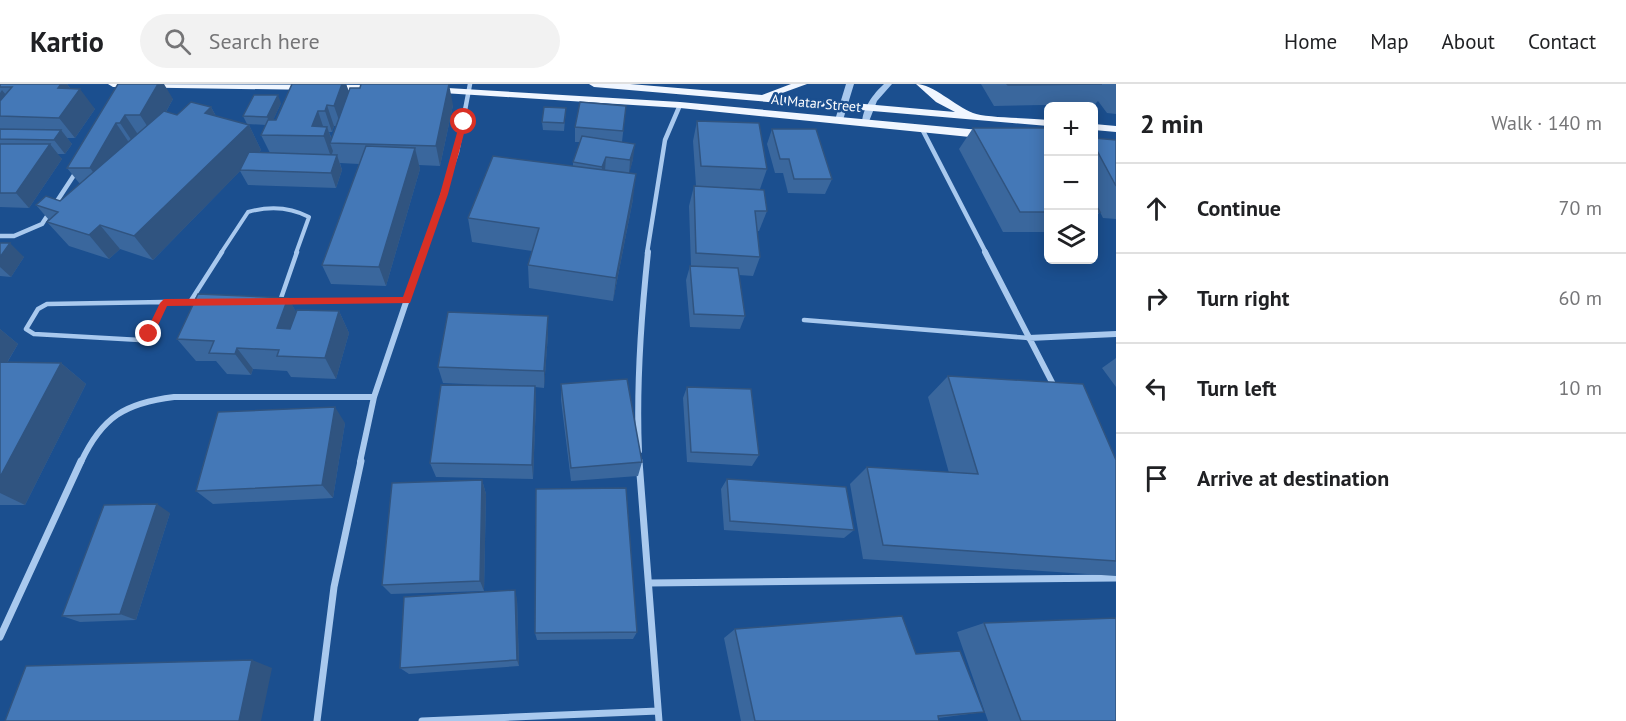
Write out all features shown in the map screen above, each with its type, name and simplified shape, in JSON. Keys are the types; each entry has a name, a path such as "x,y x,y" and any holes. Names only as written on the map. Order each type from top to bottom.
{"main road":[{"path":"113,84 390,88"},
{"name":"Al Matar Street","path":"594,84 1044,123"},
{"path":"759,97 802,84"},
{"path":"921,84 940,100 975,117"},
{"name":"Al Matar Street","path":"423,89 469,88 680,105 1002,136"},
{"path":"1098,127 1116,129"}],"street":[{"path":"839,120 850,84"},
{"path":"864,122 868,107 881,89 888,84"},
{"path":"125,95 132,85"},
{"path":"317,721 334,587 374,396 457,152 469,88"},
{"path":"659,721 641,496 637,404 640,327 657,181 665,140 680,105"},
{"path":"922,129 1059,395"},
{"path":"0,237 14,236 42,224 80,165"},
{"path":"1029,338 1116,334"},
{"path":"0,637 85,453 96,434 124,407 146,400 174,397 374,396"},
{"path":"649,583 1116,578"},
{"path":"422,721 658,711"}],"lane":[{"path":"190,302 248,212 262,208 299,210 309,218 280,301"},
{"path":"268,302 407,300"},
{"path":"164,303 149,334 140,340 34,334 26,329 38,309 47,304 202,302"},
{"path":"804,320 1029,338"}],"building":[{"path":"0,84 61,84 58,88 80,89 59,118 0,116 0,101 12,87 0,87"},
{"path":"118,84 158,84 140,115 125,115 120,123 116,123 90,168 67,168"},
{"path":"292,84 342,84 334,106 327,105 325,111 318,111 312,126 327,127 324,136 261,135 268,120 276,120"},
{"path":"361,84 449,84 436,146 330,143 350,88 360,88"},
{"path":"1007,84 1102,84 1008,85"},
{"path":"254,95 278,95 267,117 243,116"},
{"path":"191,102 211,107 205,113 249,125 134,236 100,225 89,235 47,222 58,212 36,205 46,196 60,201 164,111 177,115"},
{"path":"580,102 626,106 623,131 575,127"},
{"path":"544,107 566,108 564,123 542,122"},
{"path":"697,121 759,123 767,169 701,166"},
{"path":"973,128 1044,128 1044,212 1020,212"},
{"path":"0,129 61,130 54,140 0,139"},
{"path":"772,129 816,129 832,179 794,179 789,159 780,159"},
{"path":"582,136 635,144 630,160 606,157 602,167 573,162"},
{"path":"1098,138 1116,140 1116,186 1098,152"},
{"path":"0,144 50,144 16,193 0,193"},
{"path":"366,146 415,148 379,267 322,265"},
{"path":"249,152 337,155 331,173 240,170"},
{"path":"493,156 636,174 616,278 528,265 539,228 468,218"},
{"path":"694,186 764,190 767,211 755,211 760,257 696,253"},
{"path":"0,243 10,243 0,257"},
{"path":"690,266 738,268 745,316 694,314"},
{"path":"198,294 288,298 277,328 290,329 297,310 339,311 325,358 277,356 279,350 237,348 235,354 209,353 214,341 177,339"},
{"path":"448,312 548,316 544,371 438,367"},
{"path":"0,362 61,363 0,477"},
{"path":"948,376 1083,384 1116,460 1116,561 883,545 867,467 978,474"},
{"path":"627,379 642,462 571,468 561,384"},
{"path":"441,385 535,386 532,465 430,463"},
{"path":"687,387 751,389 759,455 691,452"},
{"path":"335,407 322,485 196,491 218,412"},
{"path":"727,479 846,487 854,530 730,521"},
{"path":"482,480 480,581 382,585 392,483"},
{"path":"626,488 637,632 535,633 536,489"},
{"path":"157,504 120,614 62,616 104,505"},
{"path":"515,590 517,660 400,668 404,597"},
{"path":"902,616 916,654 960,651 984,712 938,716 939,721 755,721 735,629"},
{"path":"1116,618 1116,721 1021,721 984,623"},
{"path":"252,660 239,721 5,721 26,666"}],"route":[{"path":"149,334 164,303 407,300 444,194 464,122"}]}
